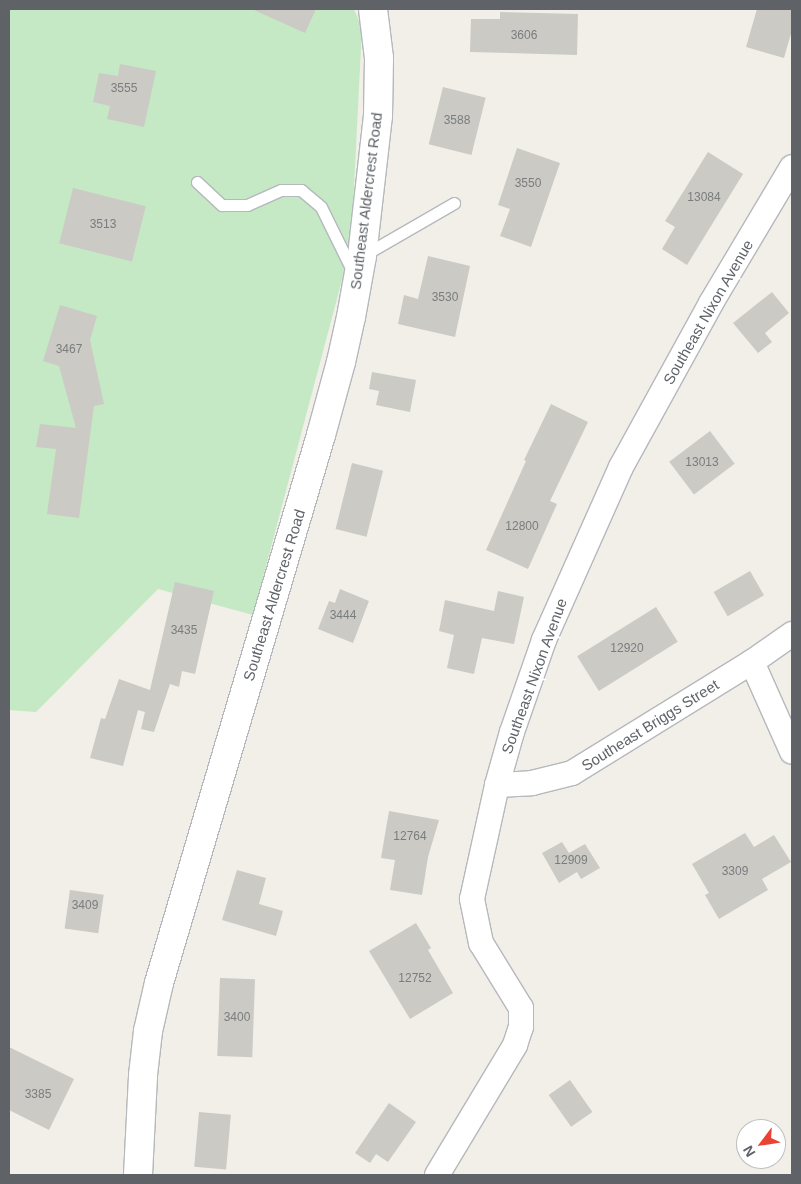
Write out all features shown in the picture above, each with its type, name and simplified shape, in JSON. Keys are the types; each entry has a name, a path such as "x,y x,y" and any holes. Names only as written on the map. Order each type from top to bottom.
{"street":[{"name":"Southeast Aldercrest Road","path":"138,1175 142,1075 148,1031 159,983 321,435 341,362 360,268 378,116 379,58 373,9"},
{"name":"Southeast Nixon Avenue","path":"438,1175 515,1045 520,1027 521,1008 481,943 472,899 497,785 512,732 544,640 621,468 711,302 792,167"},
{"name":"Southeast Briggs Street","path":"497,785 532,784 572,772 752,662 792,634"},
{"path":"752,662 792,752"}],"lane":[{"path":"197,182 222,205 247,205 281,190 301,190 321,207 360,268 454,204"}],"green space":[{"path":"9,9 354,9 362,28 351,246 253,615 158,589 36,712 9,710"}],"building":[{"path":"252,9 316,9 305,33"},
{"path":"757,9 792,9 792,30 784,58 746,47"},
{"path":"500,12 578,14 577,55 470,52 471,19 500,19"},
{"path":"120,64 156,71 144,127 107,119 110,106 93,102 99,73 118,76"},
{"path":"443,87 486,98 471,155 429,144"},
{"path":"517,148 560,163 531,247 500,236 510,209 498,205"},
{"path":"708,152 743,174 687,265 662,249 675,227 665,221"},
{"path":"73,188 146,206 132,261 59,243"},
{"path":"428,256 470,266 455,337 398,324 404,295 418,299"},
{"path":"772,292 789,313 765,333 772,342 758,353 733,323"},
{"path":"60,305 97,316 90,340 104,404 94,406 79,518 47,514 56,449 36,447 40,424 76,428 59,366 43,361"},
{"path":"372,372 416,380 410,412 376,405 379,391 369,389"},
{"path":"551,404 588,422 550,501 557,504 528,569 486,550 526,461 524,460"},
{"path":"710,431 735,464 694,494 669,462"},
{"path":"352,463 383,471 367,537 336,529"},
{"path":"750,571 764,595 728,616 714,592"},
{"path":"175,582 214,591 195,674 182,671 179,687 170,684 154,732 141,729 145,712 138,710 123,766 90,758 101,718 105,719 119,679 150,690"},
{"path":"340,589 369,601 353,643 318,629 329,601 335,603"},
{"path":"498,591 524,597 514,644 482,638 474,674 447,668 454,635 439,631 445,600 494,611"},
{"path":"656,607 678,642 599,691 577,656"},
{"path":"389,811 439,820 428,857 422,895 390,890 395,860 381,858"},
{"path":"745,833 754,847 774,835 791,862 762,879 768,890 719,919 705,895 709,893 692,864"},
{"path":"562,842 569,853 585,844 600,868 581,879 577,872 559,883 542,853"},
{"path":"237,870 266,878 259,904 283,911 276,936 222,920"},
{"path":"70,890 104,895 98,933 65,929"},
{"path":"416,923 431,948 428,950 453,993 410,1019 369,951"},
{"path":"220,978 255,979 252,1057 217,1056"},
{"path":"9,1047 74,1079 49,1130 9,1110"},
{"path":"570,1080 592,1112 571,1127 549,1095"},
{"path":"389,1103 416,1122 388,1162 376,1154 370,1163 355,1153"},
{"path":"199,1112 231,1115 226,1170 194,1167"}]}
